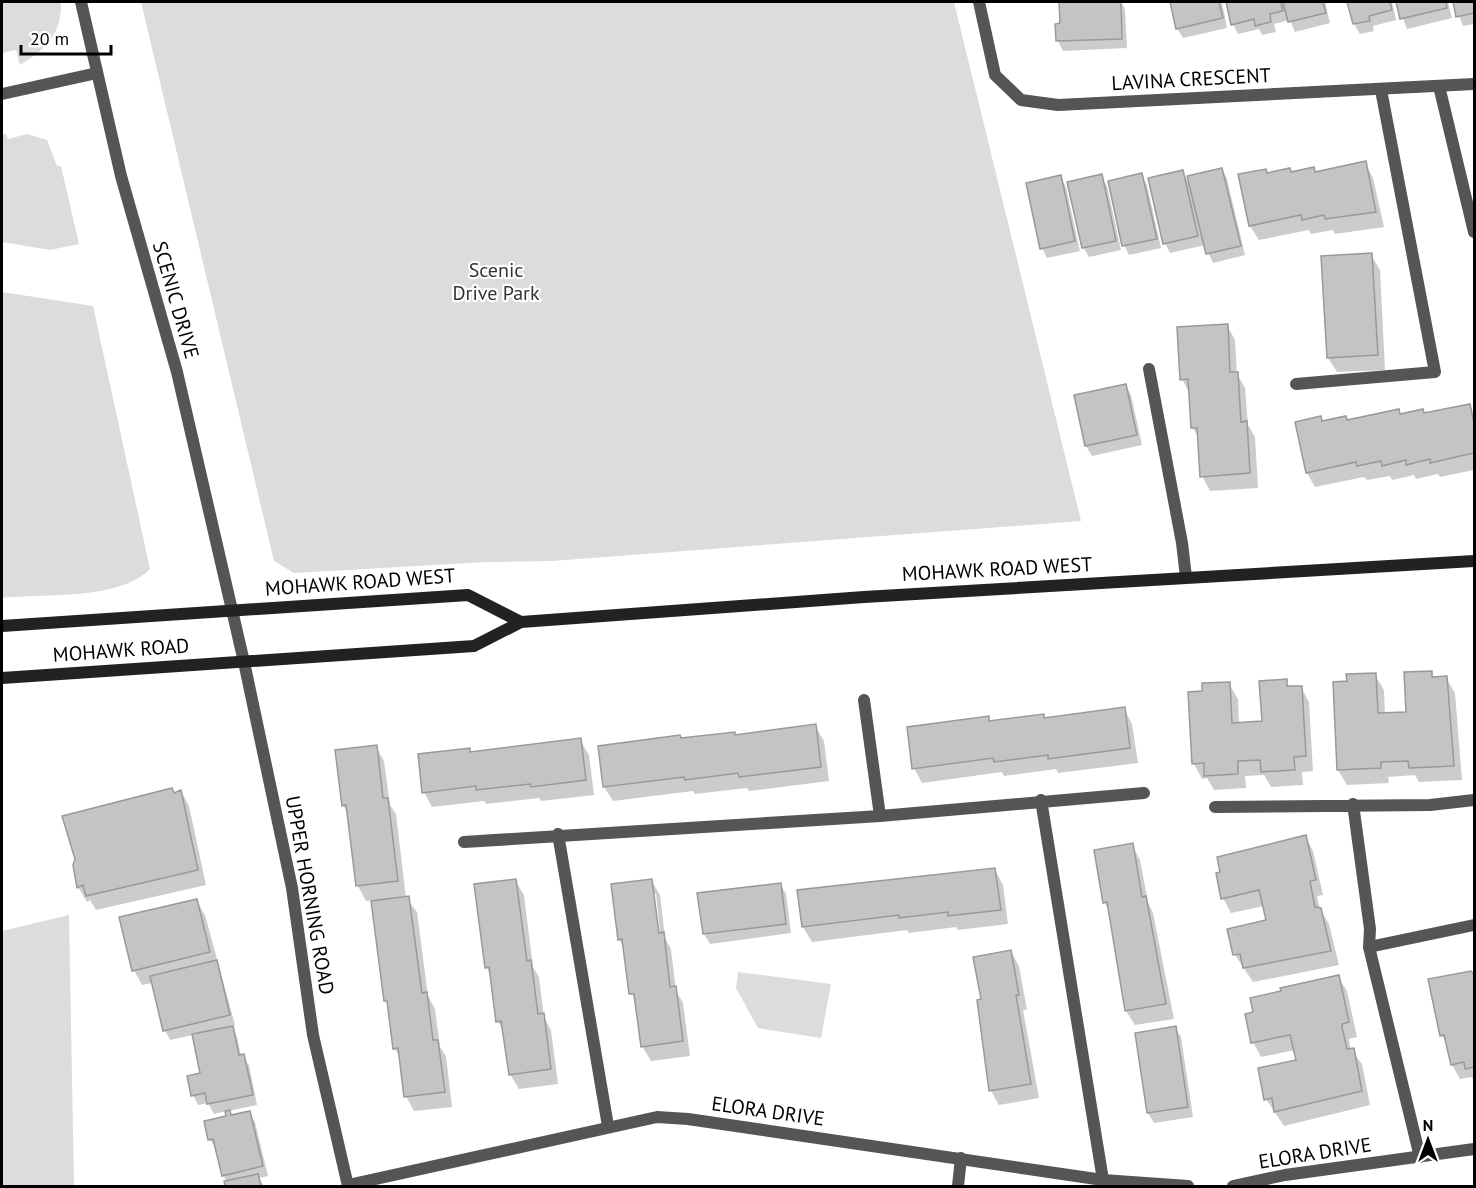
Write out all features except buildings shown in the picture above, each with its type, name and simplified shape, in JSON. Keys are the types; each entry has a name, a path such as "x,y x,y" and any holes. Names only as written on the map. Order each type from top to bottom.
{"main road":[{"name":"MOHAWK ROAD WEST","path":"244,662 474,646 521,622 864,597 1474,561"},
{"name":"MOHAWK ROAD WEST","path":"231,610 468,595 521,622"},
{"name":"MOHAWK ROAD","path":"2,626 231,610"},
{"name":"MOHAWK ROAD","path":"2,678 244,662"}],"street":[{"name":"SCENIC DRIVE","path":"81,2 121,176 177,372 231,610"},
{"name":"LAVINA CRESCENT","path":"979,2 995,75 1020,100 1058,105 1474,84"},
{"path":"2,94 97,73"},
{"path":"1438,86 1474,232"},
{"path":"1296,384 1435,372 1381,90"},
{"path":"1149,369 1182,543 1186,577"},
{"name":"UPPER HORNING ROAD","path":"231,610 292,888 314,1035 348,1186"},
{"path":"864,700 880,816"},
{"path":"464,842 558,834 880,816 1144,792"},
{"path":"1041,800 1103,1180"},
{"path":"1215,807 1430,805 1474,800"},
{"path":"1353,804 1370,929 1369,947 1420,1158"},
{"path":"558,834 608,1126"},
{"path":"1369,947 1474,925"},
{"name":"ELORA DRIVE","path":"348,1186 608,1126 657,1117 688,1119 1103,1180 1188,1186"},
{"name":"ELORA DRIVE","path":"1233,1186 1285,1175 1474,1149"},
{"path":"958,1186 961,1158"}],"green space":[{"path":"2,2 61,2 59,23 51,40 38,53 20,65 16,50 2,53"},
{"name":"Scenic Drive Park","path":"141,2 954,2 1081,521 552,561 486,562 294,573 274,561"},
{"path":"6,134 8,139 27,134 47,140 57,166 61,166 79,244 50,250 2,242 2,135"},
{"path":"2,292 93,306 150,569 136,579 119,586 80,594 2,598"},
{"path":"69,915 74,1186 2,1186 2,931"},
{"path":"738,972 831,984 821,1038 758,1028 736,988"}]}
